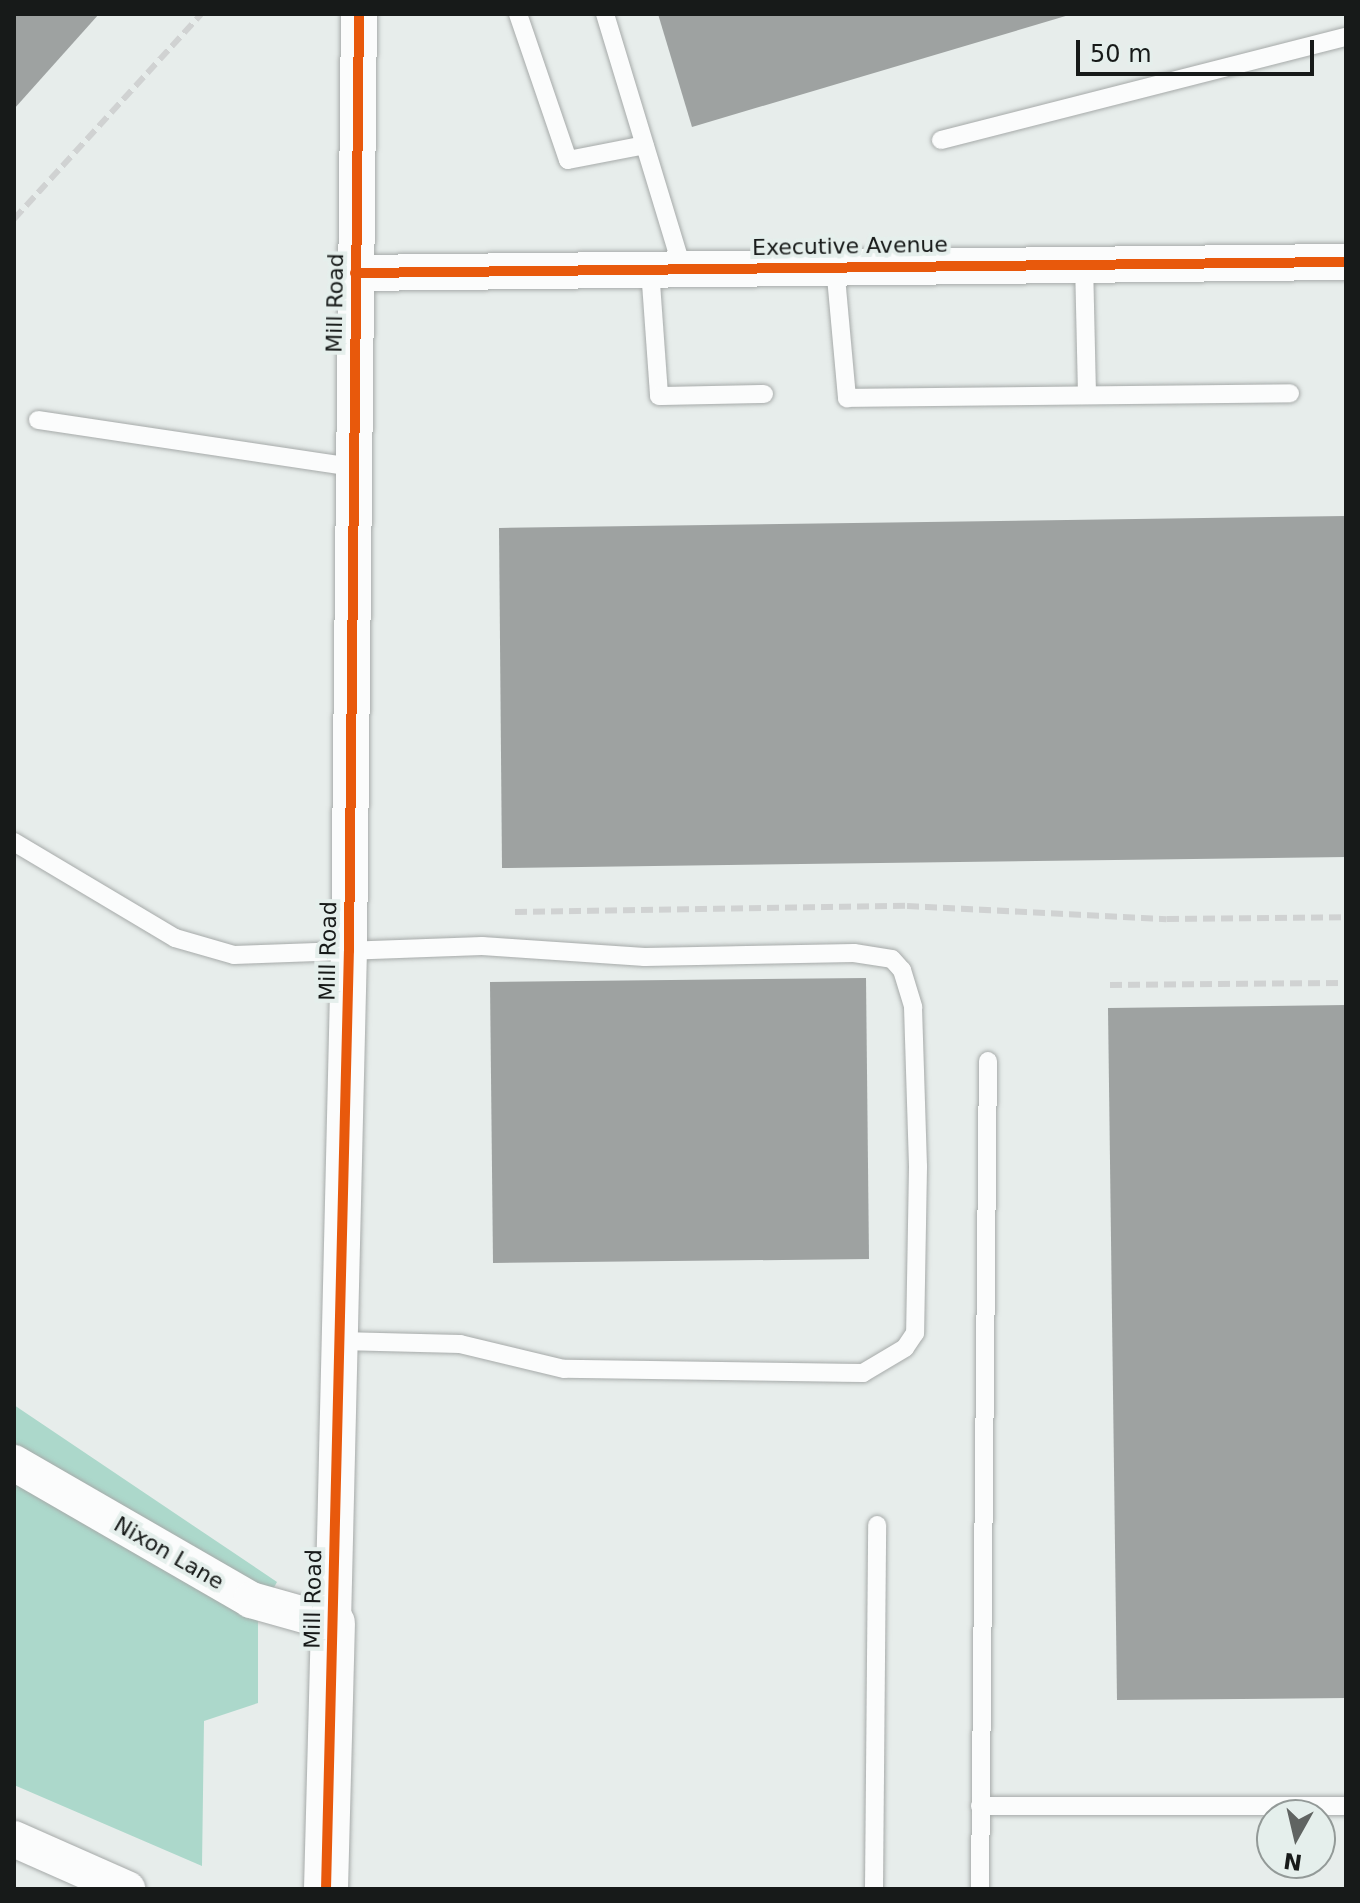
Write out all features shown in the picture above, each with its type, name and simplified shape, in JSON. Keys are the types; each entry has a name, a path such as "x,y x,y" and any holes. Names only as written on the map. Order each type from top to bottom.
{"street":[{"name":"Mill Road","path":"326,1889 349,951 359,14"},
{"name":"Executive Avenue","path":"355,273 1084,262 1346,262"},
{"name":"Nixon Lane","path":"14,1463 251,1600 333,1623"},
{"path":"14,1839 127,1889"}],"lane":[{"path":"518,14 568,160 645,145"},
{"path":"605,14 645,145 666,268 659,396 764,394"},
{"path":"941,140 1346,37"},
{"path":"1084,262 1087,394"},
{"path":"835,266 847,398 1290,393"},
{"path":"38,420 353,467"},
{"path":"14,842 202,949 234,955 482,946 621,957 854,953 892,959 910,986 913,1007 915,1333 905,1348 863,1373 564,1369 460,1344 340,1341"},
{"path":"980,1889 988,1061"},
{"path":"874,1889 877,1525"},
{"path":"980,1806 1346,1806"}],"green space":[{"path":"14,1405 277,1582 258,1615 258,1703 204,1721 202,1866 14,1785"}],"building":[{"path":"14,14 99,14 14,109"},
{"path":"658,14 1069,14 1069,15 692,127"},
{"path":"1346,516 1346,857 502,868 499,528"},
{"path":"866,978 869,1259 493,1263 490,982"},
{"path":"1346,1005 1346,1698 1117,1700 1108,1008"}],"railway":[{"path":"14,219 201,14"},
{"path":"515,912 907,906 1167,919 1346,917"},
{"path":"1110,985 1346,983"}],"cycle path":[{"path":"326,1889 349,951 359,14"},
{"path":"355,273 1346,262"}]}
